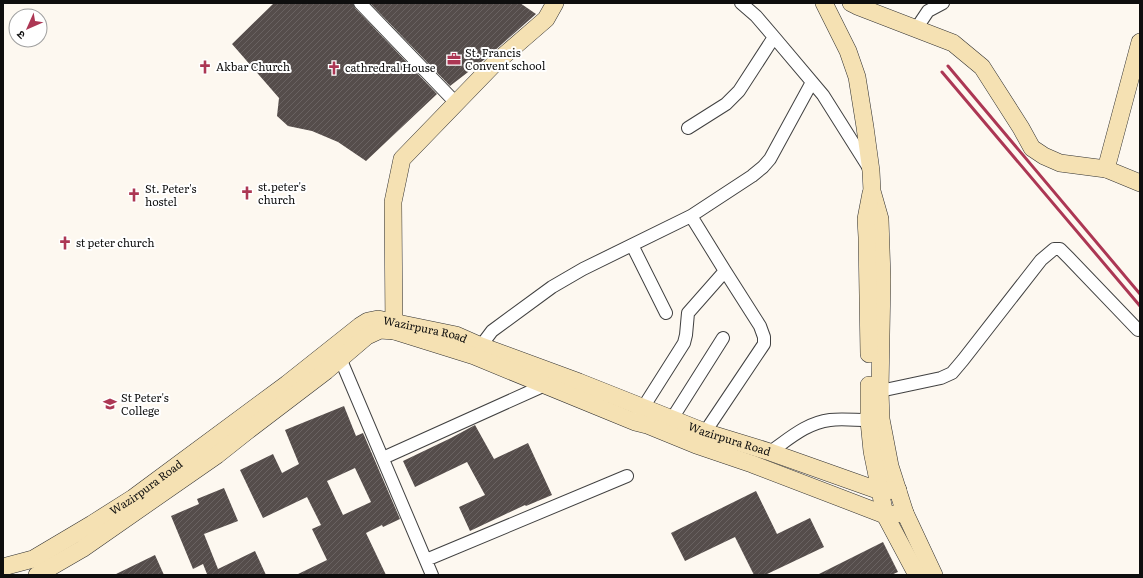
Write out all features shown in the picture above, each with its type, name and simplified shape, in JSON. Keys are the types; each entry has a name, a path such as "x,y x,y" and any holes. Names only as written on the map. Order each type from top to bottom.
{"main road":[{"path":"394,327 393,202 402,159 494,64 546,19 555,3"},
{"path":"824,3 848,51 856,77 872,191 880,219 882,278 880,391 872,451 885,515 917,575"},
{"path":"851,3 953,42 982,67 1032,148 1044,156 1060,163 1106,170 1140,183"},
{"path":"1106,170 1140,42"},
{"path":"872,191 866,219 869,331 875,420 905,513 934,575"},
{"name":"Wazirpura Road","path":"3,567 33,560 133,498 287,384 368,321 378,319 394,327 572,380 639,415"},
{"name":"Wazirpura Road","path":"37,575 82,549 217,456 326,371 367,336 380,330 394,327"},
{"name":"Wazirpura Road","path":"478,351 545,385 668,425 705,432 770,452 880,491 898,490"},
{"name":"Wazirpura Road","path":"668,425 696,445 752,464 885,515 905,513"}],"street":[{"path":"360,3 456,103"},
{"path":"742,3 756,16 823,95 870,171"},
{"path":"916,29 928,11 943,3"},
{"path":"688,128 726,104 739,91 774,37"},
{"path":"478,351 498,325 552,287 583,268 691,216 752,176 766,163 776,148 812,82"},
{"path":"691,216 760,326 764,336 764,344 705,432"},
{"path":"632,245 666,314"},
{"path":"880,391 941,378 952,373 1041,260 1054,249 1060,249 1138,330"},
{"path":"639,415 684,343 688,313 725,271"},
{"path":"668,425 723,338"},
{"path":"340,358 432,575"},
{"path":"382,458 545,385"},
{"path":"770,452 807,426 815,423 831,420 875,420"},
{"path":"426,560 627,476"}],"building":[{"name":"cathredral House","path":"274,3 353,3 355,8 437,94 366,161 338,142 312,131 288,126 277,116 279,98 232,44"},
{"name":"St. Francis Convent school","path":"370,3 520,3 536,14 485,59 450,86"},
{"path":"344,406 356,436 363,433 400,519 383,527 382,525 366,533 386,575 296,575 327,560 312,529 321,525 307,497 263,518 240,470 273,454 282,473 299,464 285,430","holes":["355,468 371,502 343,515 327,481"]},
{"path":"475,425 494,459 528,443 552,495 526,506 525,505 470,531 459,507 485,495 467,462 415,487 403,461"},
{"path":"224,488 238,521 204,534 218,569 255,551 266,575 205,575 207,574 203,564 193,569 171,516 199,504 197,499"},
{"path":"756,491 777,534 810,518 824,547 765,575 754,575 735,537 685,561 671,533"},
{"path":"883,542 898,572 891,575 817,575"},
{"path":"155,555 164,575 114,575"}],"railway":[{"path":"948,66 1140,294"},
{"path":"942,72 1140,306"}],"place":[{"name":"St. Francis Convent school","path":"454,59"},
{"name":"Akbar Church","path":"205,67"},
{"name":"cathredral House","path":"334,68"},
{"name":"st.peter's church","path":"247,193"},
{"name":"St. Peter's hostel","path":"134,195"},
{"name":"st peter church","path":"65,243"},
{"name":"St Peter's College","path":"110,404"}]}
